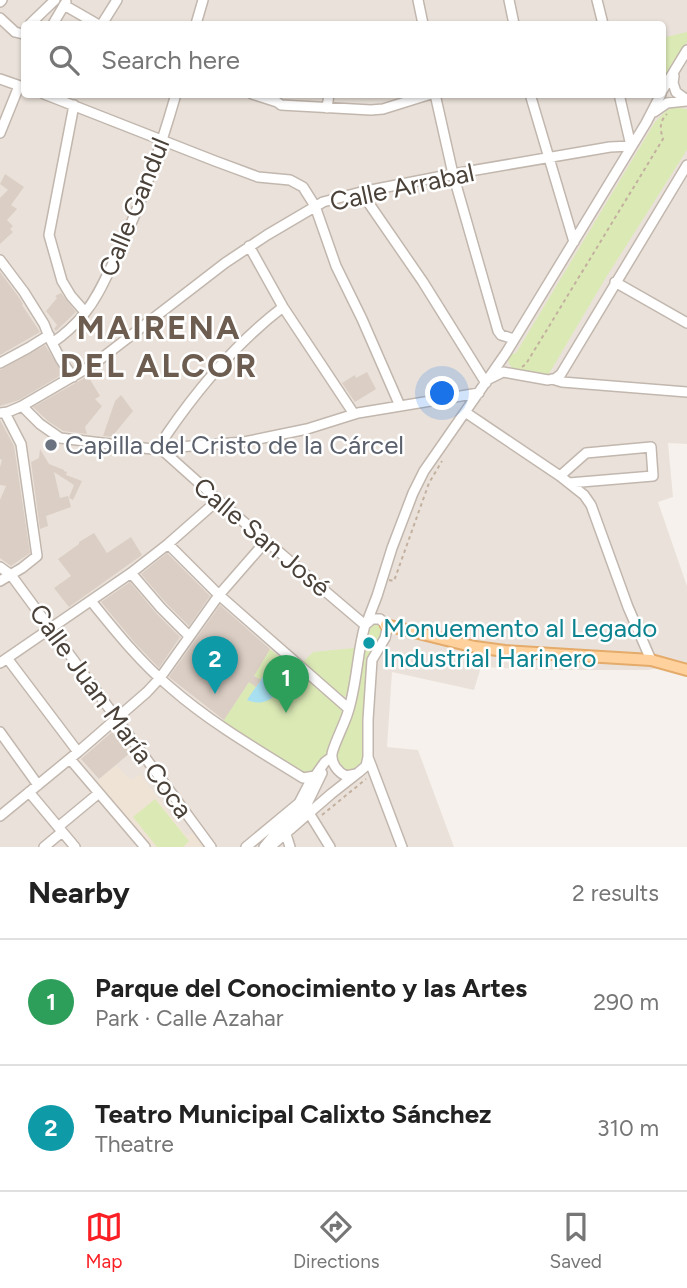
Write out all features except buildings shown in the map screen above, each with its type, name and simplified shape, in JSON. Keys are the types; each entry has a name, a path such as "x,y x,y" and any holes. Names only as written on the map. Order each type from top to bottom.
{"main road":[{"path":"383,622 475,647 651,660 687,670"}],"street":[{"path":"105,21 117,0"},
{"path":"197,21 203,0"},
{"path":"418,0 422,21"},
{"path":"509,0 513,21"},
{"path":"597,0 602,21"},
{"path":"34,21 62,2"},
{"path":"54,21 62,2"},
{"path":"62,2 92,21"},
{"path":"0,18 15,32 21,33"},
{"path":"666,86 687,50"},
{"path":"675,71 674,88 678,95 687,100"},
{"path":"0,79 21,87"},
{"path":"0,134 21,89"},
{"path":"62,98 162,141 258,177 295,182 303,187 316,206 336,266 400,406"},
{"name":"Calle Gandul","path":"0,363 66,332 85,313 124,239 162,141 175,98"},
{"path":"276,98 281,105 377,110 419,98"},
{"path":"327,107 328,98"},
{"path":"434,98 498,331 501,335 514,339"},
{"path":"531,98 574,242"},
{"path":"620,98 631,146"},
{"path":"264,847 274,836 308,815 313,794 343,730 356,682 366,623 418,483 431,460 506,353 659,98"},
{"path":"646,123 661,105 687,100"},
{"path":"74,105 49,235 62,281 85,313"},
{"name":"Calle Arrabal","path":"2,413 74,377 110,353 249,246 330,200 453,174 610,147 631,146"},
{"path":"552,379 563,370 686,167"},
{"path":"361,192 487,381"},
{"path":"249,246 284,307 354,414"},
{"path":"0,260 24,292 74,377"},
{"path":"615,282 687,323"},
{"path":"161,449 163,441 183,410 217,368 249,335 284,307"},
{"path":"506,353 505,362 511,372"},
{"path":"487,381 498,373 511,372 562,382 687,392"},
{"path":"22,405 45,428 60,438 132,448 161,449 244,442 307,429 354,414 479,393"},
{"path":"465,412 584,495 591,505 628,607 651,660"},
{"path":"0,581 37,556 20,439 2,413"},
{"path":"560,476 586,453 651,447 653,475 569,483"},
{"name":"Calle San José","path":"161,449 266,541 366,623"},
{"path":"78,752 4,660 131,573 218,500"},
{"path":"0,816 133,706 159,678 219,595 266,541"},
{"path":"168,544 219,595 349,709"},
{"name":"Calle Juan María Coca","path":"0,567 11,575 211,847"},
{"path":"131,573 189,636"},
{"path":"377,596 385,638 374,654 370,668 368,757 373,777 402,847"},
{"path":"91,601 159,678 187,701 235,736 303,778 312,778"},
{"path":"366,623 372,620 383,622"},
{"path":"0,732 38,785"},
{"path":"246,847 299,803 312,778 330,756"},
{"path":"330,756 339,772 346,776 358,773 373,777"},
{"path":"270,847 366,766 368,757"},
{"path":"70,759 145,847"},
{"path":"29,792 75,847"},
{"path":"44,847 99,793"},
{"path":"308,815 330,847"},
{"path":"285,834 290,847"}],"path":[{"path":"511,372 511,366 521,367 526,364 663,139 661,124 666,114 672,111"},
{"path":"388,580 394,581 429,483 443,460"},
{"path":"308,815 373,777"}],"shaded area":[{"path":"0,0 687,0 687,444 668,443 673,497 658,502 687,586 687,663 648,670 481,667 474,690 392,672 387,747 418,750 454,847 0,847"},
{"path":"116,765 131,780 140,774 187,836 193,832 204,847 152,847 96,782"}],"green space":[{"path":"687,32 687,42 666,78 666,37"},
{"path":"674,107 687,109 687,150 547,377 514,370 509,364 509,355 516,353 655,122"},
{"path":"372,623 379,624 383,635 371,654 364,762 355,770 348,771 338,765 335,754 352,711 366,627"},
{"path":"354,648 351,687 344,697 302,663 313,652"},
{"path":"270,649 344,714 319,768 316,772 304,776 223,721 249,682 256,686 260,681 254,675"},
{"path":"155,799 189,841 183,847 157,847 133,817"}],"water":[{"path":"270,666 279,680 276,694 264,702 247,700"}],"place":[{"name":"Capilla del Cristo de la Cárcel","path":"51,445"},
{"name":"Monuemento al Legado Industrial Harinero","path":"369,643"},
{"name":"Teatro Municipal Calixto Sánchez","path":"215,694"},
{"name":"Parque del Conocimiento y las Artes","path":"286,713"}],"district":[{"name":"MAIRENA DEL ALCOR","path":"159,346"}]}
